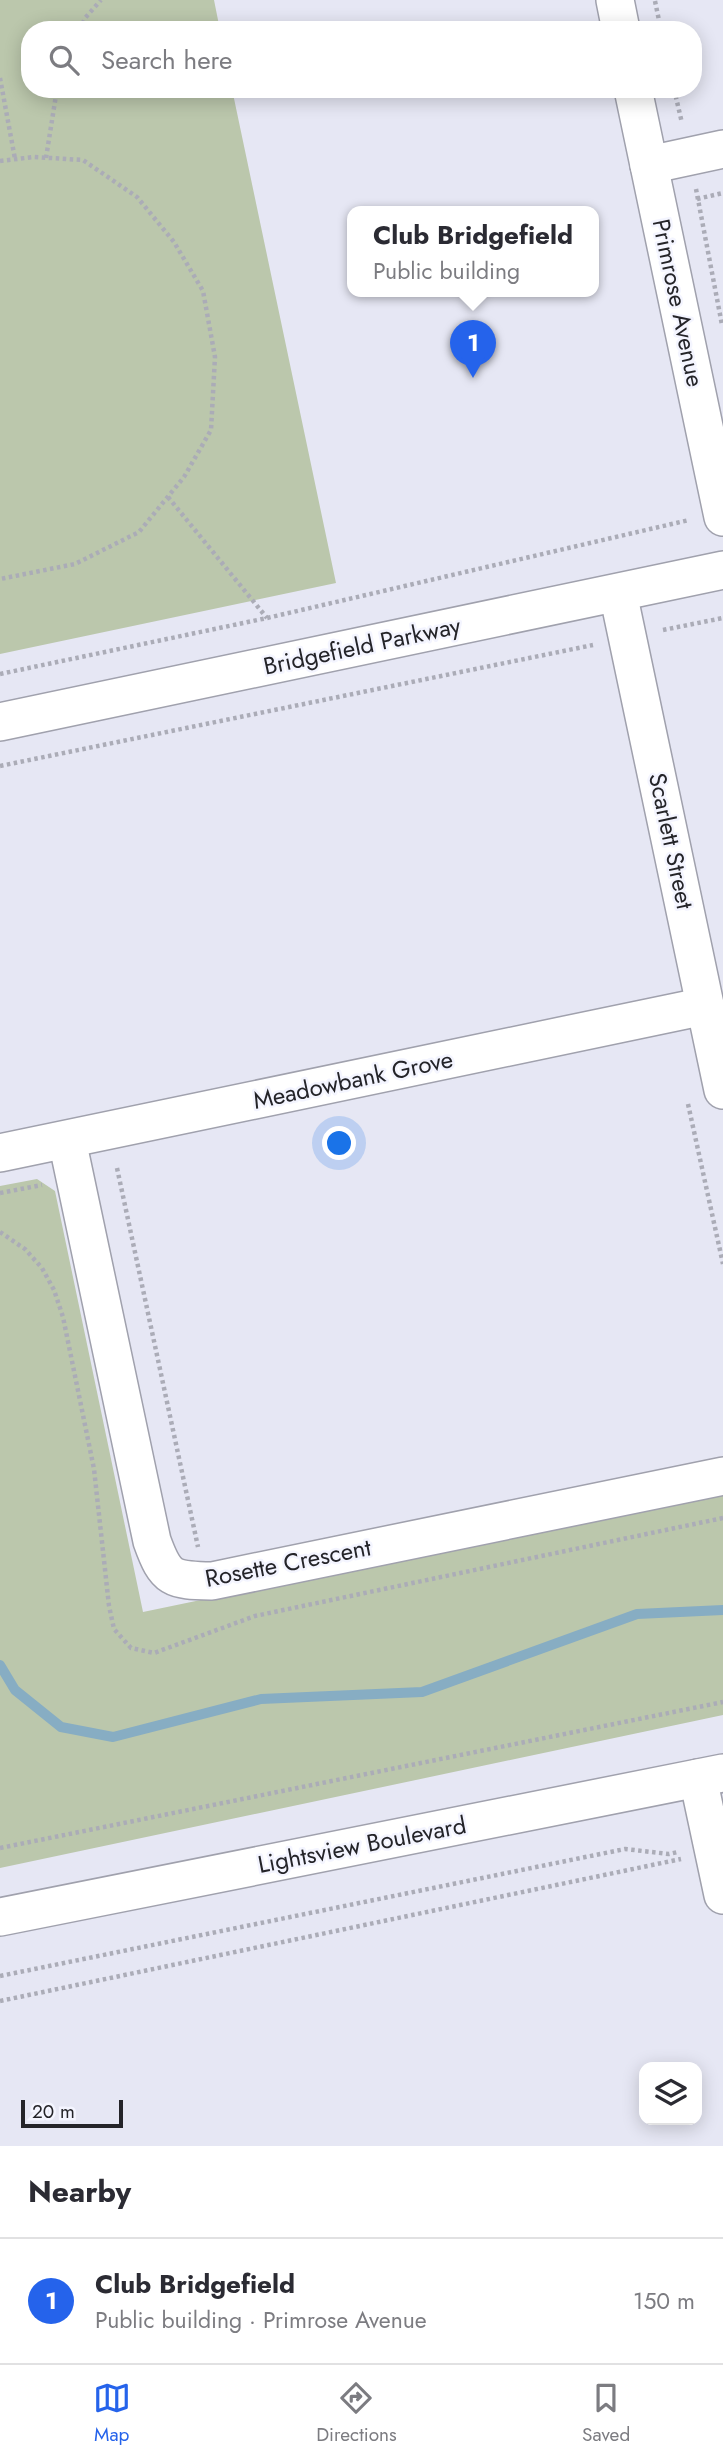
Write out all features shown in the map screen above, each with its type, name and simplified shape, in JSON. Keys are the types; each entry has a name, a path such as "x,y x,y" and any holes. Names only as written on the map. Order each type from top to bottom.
{"street":[{"path":"615,0 619,21"},
{"name":"Primrose Avenue","path":"635,98 723,515"},
{"path":"649,165 706,152"},
{"name":"Bridgefield Parkway","path":"0,722 723,570"},
{"name":"Scarlett Street","path":"618,593 723,1090"},
{"name":"Meadowbank Grove","path":"0,1153 705,1006"},
{"name":"Rosette Crescent","path":"67,1140 152,1541 160,1563 173,1577 190,1581 205,1580 723,1476"},
{"path":"710,1776 713,1849 723,1895"},
{"name":"Lightsview Boulevard","path":"0,1917 710,1776"}],"path":[{"path":"84,21 101,0"},
{"path":"654,0 659,21"},
{"path":"0,78 15,159"},
{"path":"46,158 56,98"},
{"path":"679,98 706,152 697,198 723,329"},
{"path":"0,161 46,158 83,160 137,197 174,242 203,291 215,357 211,430 184,477 139,532 75,564 0,579"},
{"path":"697,198 723,193"},
{"path":"168,497 267,618"},
{"path":"0,674 267,618 723,515"},
{"path":"0,766 723,618"},
{"path":"685,1091 723,1264"},
{"path":"117,1168 205,1580"},
{"path":"0,1232 25,1249 42,1268 54,1290 63,1317 94,1469 109,1606 114,1629 131,1648 154,1654 255,1616 723,1518"},
{"path":"0,1848 723,1702"},
{"path":"0,1976 625,1849 669,1854 713,1849"},
{"path":"0,2001 713,1849"}],"green space":[{"path":"0,0 214,0 218,21 21,21 21,98 234,98 336,583 0,654"},
{"path":"37,1179 55,1191 143,1612 723,1491 723,1715 0,1868 0,1186"}],"waterway":[{"path":"0,1665 15,1690 61,1727 113,1737 261,1699 422,1692 637,1614 723,1610"}],"place":[{"name":"Club Bridgefield","path":"473,378"}]}
